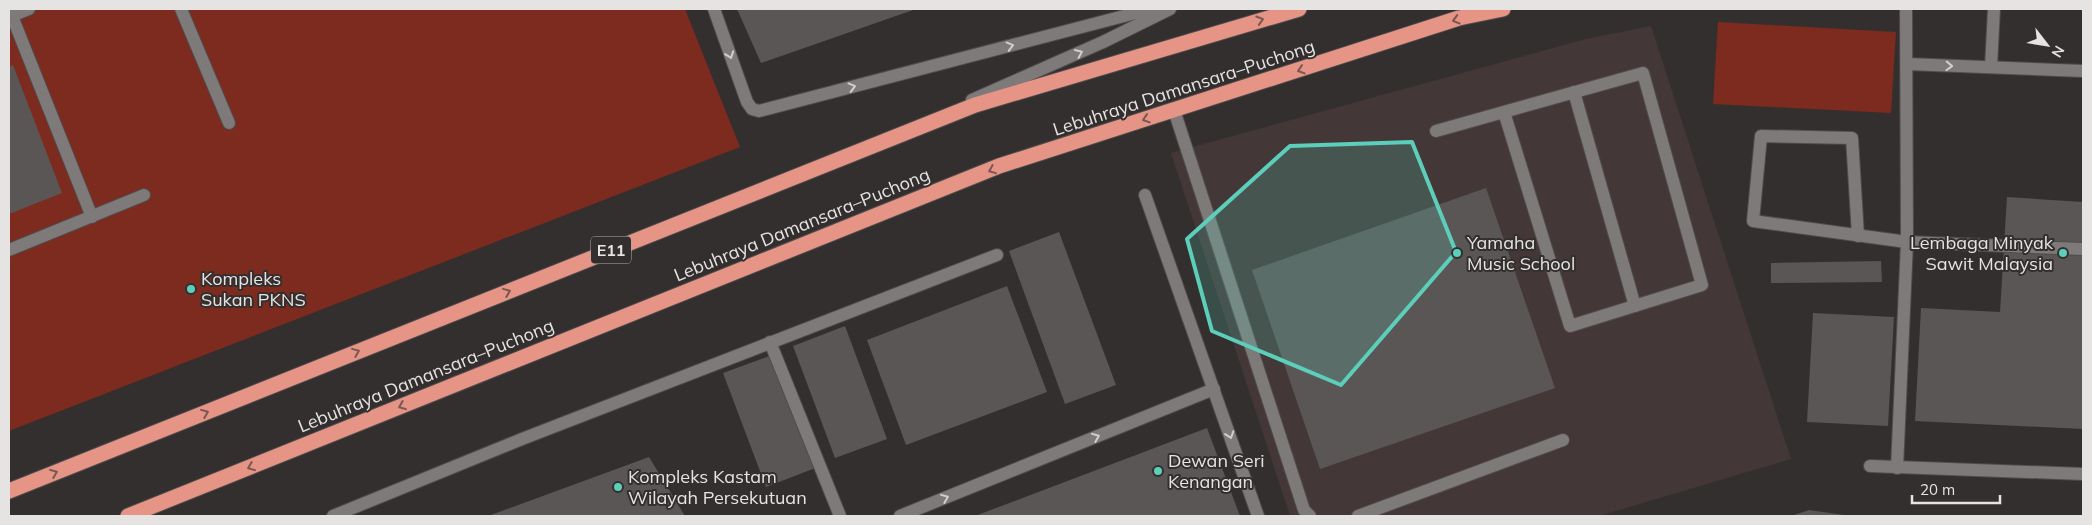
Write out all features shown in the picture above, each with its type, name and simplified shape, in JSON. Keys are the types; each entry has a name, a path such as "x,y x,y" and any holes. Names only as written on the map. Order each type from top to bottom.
{"highway":[{"name":"E11","path":"9,491 975,105 1299,9"},
{"name":"Lebuhraya Damansara–Puchong","path":"132,515 999,166 1459,18 1503,9"}],"street":[{"path":"29,9 10,16 92,216"},
{"path":"181,9 229,123"},
{"path":"714,9 747,102 752,109 759,111 1151,9"},
{"path":"826,165 1103,42 1170,9"},
{"path":"1897,468 1907,242 1908,64 1906,9"},
{"path":"1991,67 1994,9"},
{"path":"1908,64 2083,71"},
{"path":"1436,131 1643,73 1702,285 1570,326 1504,112"},
{"path":"1574,92 1635,306"},
{"path":"1174,110 1304,510 1310,516"},
{"path":"1858,236 1852,138 1761,136 1753,221 1858,236 1907,242 2083,249"},
{"path":"9,250 144,195"},
{"path":"1145,195 1258,516"},
{"path":"333,516 522,439 997,255"},
{"path":"770,342 840,516"},
{"path":"900,516 1214,389"},
{"path":"1358,516 1563,440"},
{"path":"1870,466 2083,474"},
{"path":"353,516 373,500"}],"highlighted area":[{"path":"1412,142 1456,252 1341,385 1212,331 1187,239 1290,146"}],"shaded area":[{"name":"Kompleks Sukan PKNS","path":"9,9 685,9 740,147 9,431"},
{"path":"1718,22 1896,32 1891,113 1713,104"},
{"path":"1651,26 1791,459 1599,516 1290,516 1171,153 1586,39"}],"building":[{"path":"737,9 916,9 761,63"},
{"path":"13,65 62,193 9,214 9,67"},
{"path":"1486,188 1555,388 1320,469 1252,270"},
{"path":"2007,197 2083,202 2083,429 1915,421 1921,308 2000,312"},
{"path":"1059,232 1116,385 1065,404 1009,251"},
{"path":"1881,261 1882,282 1771,283 1771,263"},
{"path":"1007,286 1047,392 906,445 867,340"},
{"path":"1813,313 1894,317 1888,426 1807,422"},
{"path":"845,326 887,439 835,458 793,346"},
{"path":"775,354 818,467 766,487 723,373"},
{"name":"Dewan Seri Kenangan","path":"1207,428 1240,516 975,516"},
{"name":"Kompleks Kastam Wilayah Persekutuan","path":"649,457 685,516 488,516"},
{"path":"1809,510 1844,515 1844,516 1791,516"}],"place":[{"name":"Yamaha Music School","path":"1457,253"},
{"name":"Lembaga Minyak Sawit Malaysia","path":"2063,253"},
{"name":"Kompleks Sukan PKNS","path":"191,289"},
{"name":"Dewan Seri Kenangan","path":"1158,471"},
{"name":"Kompleks Kastam Wilayah Persekutuan","path":"618,487"}]}
